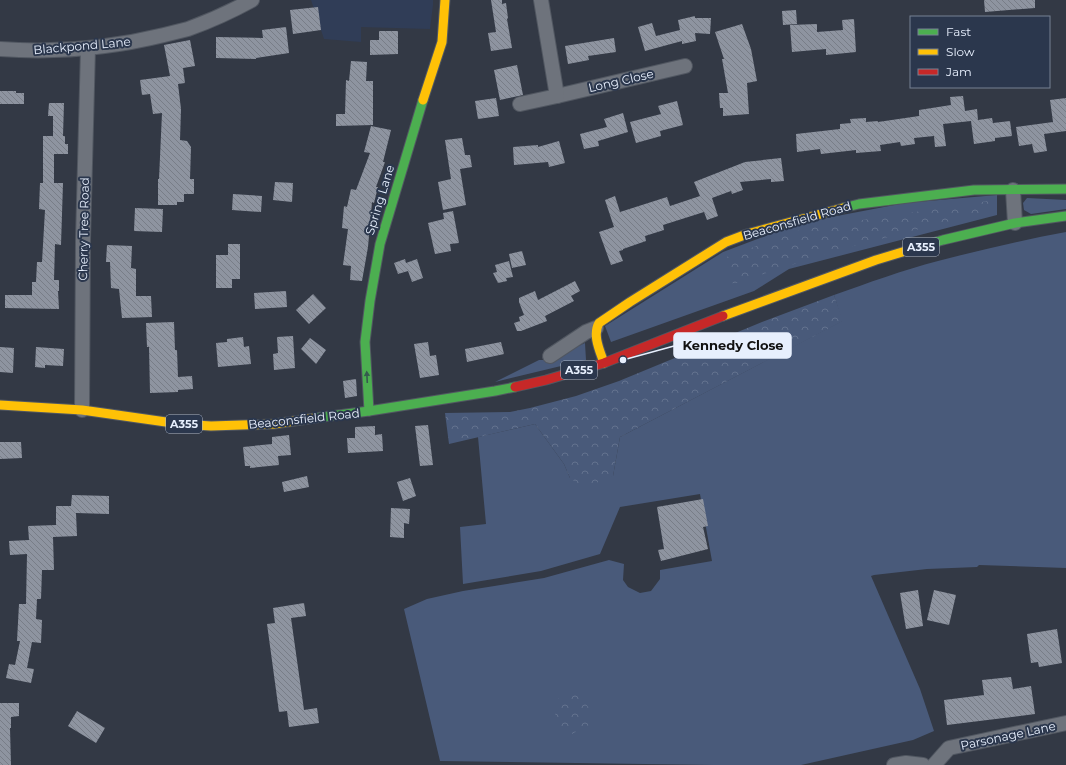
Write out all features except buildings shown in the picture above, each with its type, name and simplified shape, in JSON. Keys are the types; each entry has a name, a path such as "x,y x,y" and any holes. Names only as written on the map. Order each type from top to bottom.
{"main road":[{"name":"Spring Lane","path":"369,411 365,342 370,301 380,244 419,112 442,42 445,0"},
{"name":"Beaconsfield Road","path":"596,328 599,323 613,313 726,242 747,234 859,204 974,190 1066,189"},
{"name":"Beaconsfield Road","path":"0,405 82,410 180,424 211,426 274,424 369,411 502,389 546,380 604,363 700,325 876,260 943,240 1015,223 1066,216"},
{"path":"596,328 597,340 604,363"}],"street":[{"name":"Blackpond Lane","path":"0,48 28,51 88,48 138,41 187,29 234,10 252,0"},
{"path":"541,0 557,96"},
{"name":"Cherry Tree Road","path":"82,410 83,240 88,48"},
{"name":"Long Close","path":"520,104 685,66"},
{"path":"1013,190 1015,223"},
{"path":"550,356 586,332 596,328"},
{"name":"Parsonage Lane","path":"934,765 949,748 1066,723"},
{"path":"894,765 906,763 923,765"}],"shaded area":[{"path":"311,0 433,0 430,29 361,27 361,42 324,39"}],"green space":[{"path":"997,195 997,215 789,269 754,291 611,342 605,326 723,252 800,223 905,203"},
{"path":"1027,198 1066,200 1066,209 1031,214 1024,210 1023,203"},
{"path":"988,201 989,211 834,251 733,284 724,258 803,229"},
{"path":"1066,232 1066,568 979,565 977,567 927,569 871,576 920,689 934,731 913,740 801,765 440,761 404,609 427,599 463,591 544,578 609,560 624,564 623,580 628,587 640,593 651,591 660,579 660,570 712,561 700,494 620,507 600,554 541,571 463,584 460,527 486,524 478,437 535,424 564,464 570,478 613,476 620,437 842,321 834,295 925,265 1002,245"},
{"path":"834,295 843,321 620,437 613,476 584,488 570,478 564,464 535,424 449,444 445,413 510,412 576,396 619,381 762,322"},
{"path":"585,343 586,360 495,382 539,360 548,360"},
{"path":"578,694 589,708 589,725 572,734 562,728 555,716 559,696"}],"traffic: fast":[{"path":"369,411 365,342 370,301 380,244 423,100"},
{"path":"843,208 859,204 974,190 1066,189"},
{"path":"909,250 943,240 1015,223 1066,216"},
{"path":"315,418 369,411 515,387"}],"traffic: slow":[{"path":"423,100 442,42 445,0"},
{"path":"604,363 596,338 599,323 630,302 726,242 747,234 843,208"},
{"path":"723,316 876,260 909,250"},
{"path":"0,405 82,410 180,424 211,426 274,424 315,418"}],"traffic: jam":[{"path":"515,387 546,380 604,363 723,316"}],"place":[{"name":"Kennedy Close","path":"623,360"}]}
